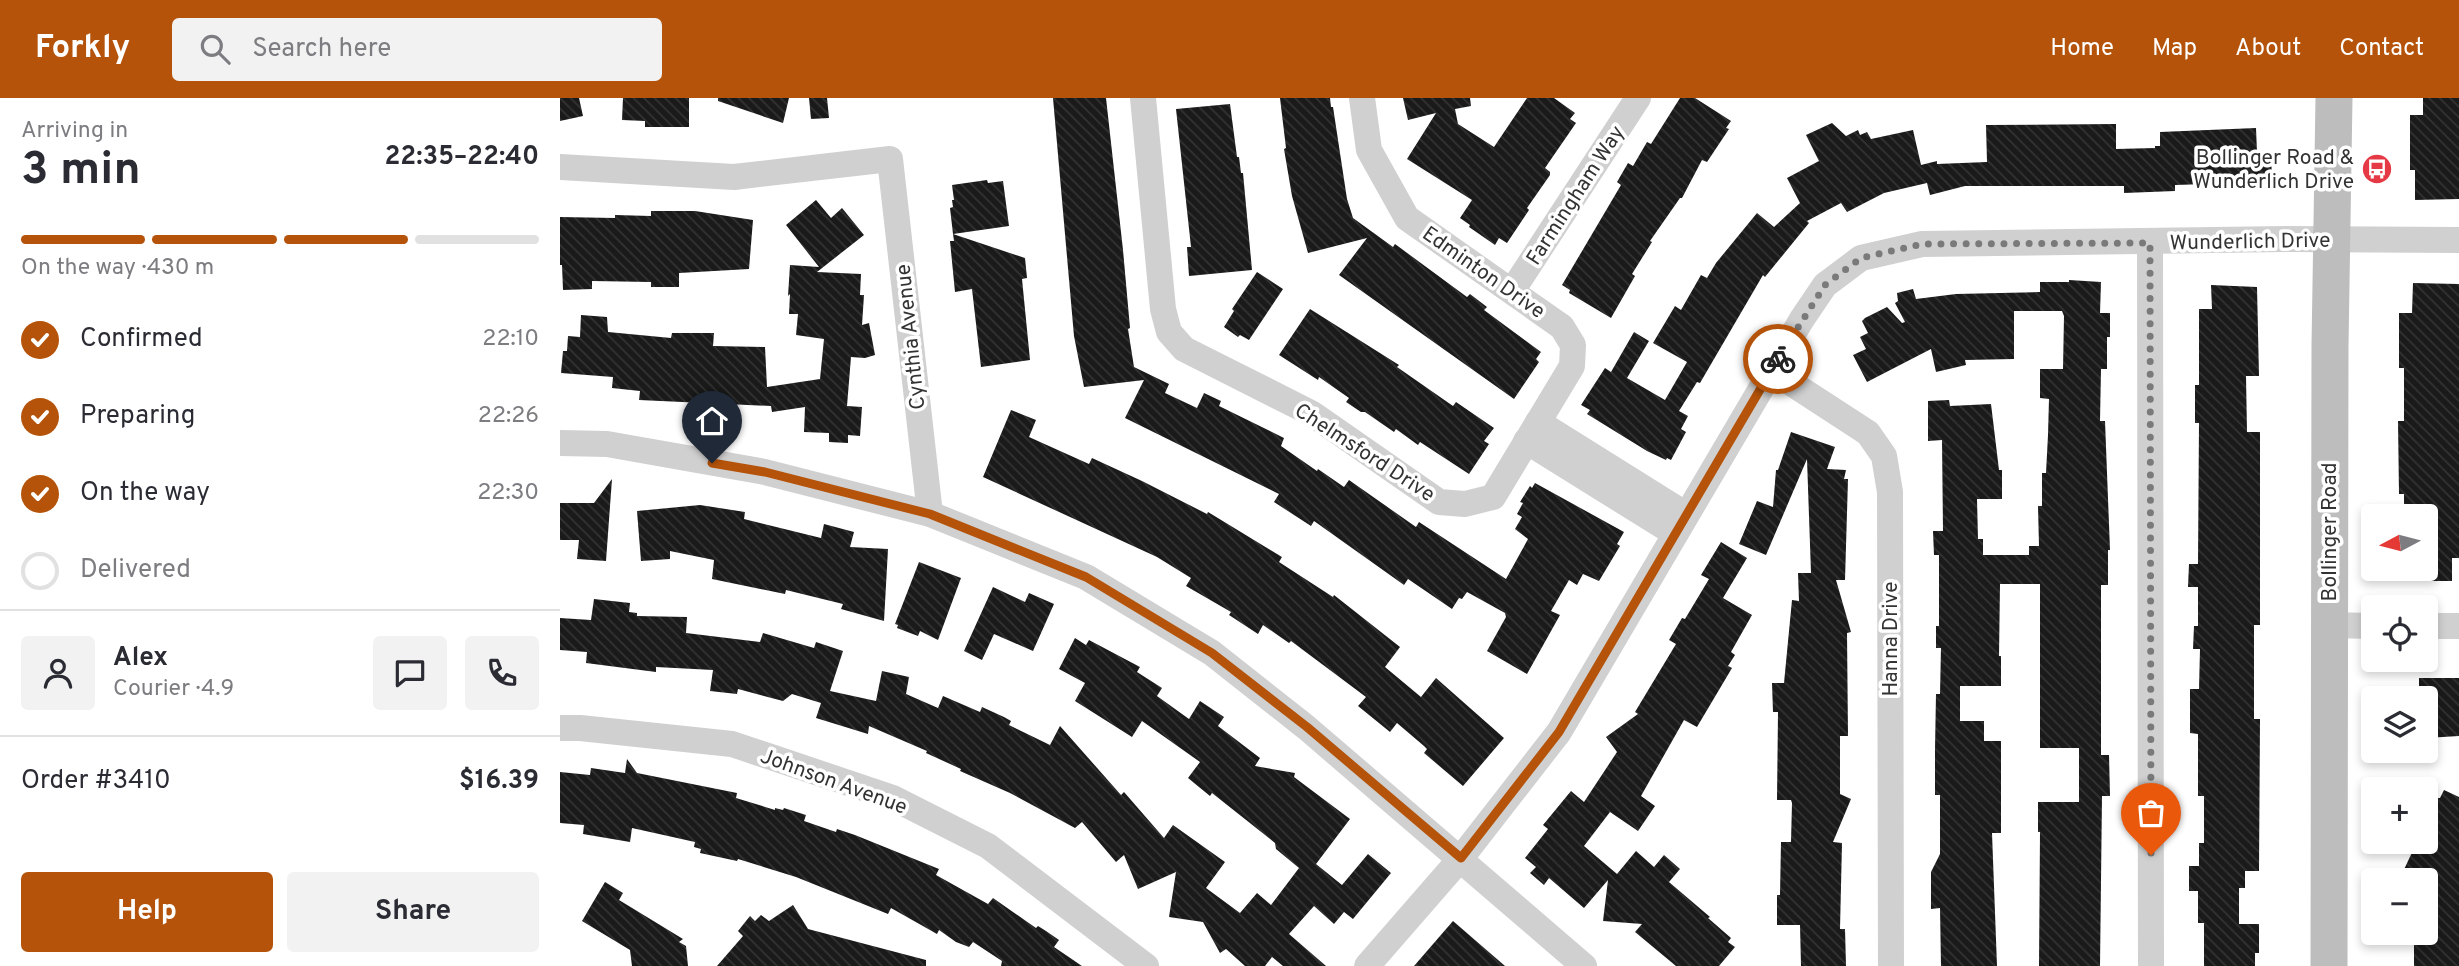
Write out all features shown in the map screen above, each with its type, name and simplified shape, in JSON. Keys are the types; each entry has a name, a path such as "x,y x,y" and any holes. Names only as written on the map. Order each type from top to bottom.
{"main road":[{"name":"Bollinger Road","path":"2329,966 2328,625 2334,98"}],"street":[{"name":"Chelmsford Drive","path":"1143,98 1163,309 1169,332 1184,349 1311,413 1439,502 1465,504 1493,497 1532,431"},
{"name":"Edminton Drive","path":"1362,98 1369,150 1407,218 1562,327 1573,345 1572,366 1532,431"},
{"name":"Farmingham Way","path":"1512,291 1638,98"},
{"name":"Cynthia Avenue","path":"560,167 734,177 890,159 930,514"},
{"name":"Wunderlich Drive","path":"1367,966 1461,858 1559,732 1771,370 1825,285 1861,258 1922,244 2459,240"},
{"path":"2150,243 2151,966"},
{"name":"Hanna Drive","path":"1771,370 1868,433 1884,456 1890,492 1891,966"},
{"path":"1532,431 1680,524"},
{"path":"560,443 607,444 765,472 930,514 1086,577 1212,653 1307,727 1584,966"},
{"path":"2328,625 2361,626"},
{"path":"2438,626 2459,626"},
{"name":"Johnson Avenue","path":"560,728 732,744 893,798 988,846 1146,966"}],"building":[{"path":"560,98 579,98 583,116 560,121"},
{"path":"623,98 689,98 689,127 645,127 645,121 622,120"},
{"path":"718,98 789,98 783,123 718,101"},
{"path":"809,98 827,98 829,118 811,119"},
{"path":"1053,98 1106,98 1134,367 1169,384 1165,393 1197,408 1204,393 1221,401 1219,406 1284,438 1281,446 1317,471 1318,469 1344,487 1349,480 1416,527 1419,522 1506,579 1528,539 1515,529 1522,517 1517,514 1523,503 1520,502 1535,483 1624,532 1617,544 1620,546 1599,581 1583,574 1577,585 1569,580 1551,611 1560,615 1527,674 1487,651 1506,617 1505,613 1467,592 1452,609 1408,579 1404,585 1314,521 1311,526 1274,502 1279,494 1125,418 1144,380 1084,387 1074,336"},
{"path":"1280,98 1330,98 1347,199 1353,218 1393,247 1395,244 1467,297 1470,294 1487,307 1484,310 1541,352 1536,359 1539,362 1514,399 1339,275 1367,238 1308,253 1292,196 1284,149"},
{"path":"1403,98 1470,98 1471,106 1455,109 1458,124 1494,147 1527,98 1554,98 1575,113 1570,119 1576,123 1545,168 1550,175 1507,243 1499,238 1495,245 1469,227 1470,225 1460,218 1472,200 1407,159 1436,113 1408,120"},
{"path":"1680,98 1695,98 1731,121 1726,128 1729,129 1707,162 1702,160 1682,198 1650,241 1652,242 1632,274 1635,276 1611,318 1569,293 1570,290 1562,285 1621,185 1617,182 1628,163 1633,166 1647,142 1651,144"},
{"path":"2423,98 2459,98 2459,199 2415,200 2415,170 2410,170 2410,115 2423,115"},
{"path":"1230,104 1237,157 1243,173 1252,270 1189,276 1187,247 1191,247 1176,109"},
{"path":"1832,123 1846,136 1858,130 1860,135 1867,132 1871,139 1913,130 1921,165 1937,161 1937,164 1987,162 1986,125 2116,124 2116,149 2155,148 2160,146 2160,132 2256,128 2257,152 2271,152 2272,182 2175,185 2175,191 2124,193 2124,186 1965,186 1930,195 1927,183 1884,193 1847,212 1841,203 1807,221 1809,223 1765,277 1763,275 1700,383 1697,382 1679,411 1688,416 1681,429 1686,432 1671,460 1647,451 1587,414 1590,410 1581,405 1605,368 1611,372 1634,332 1649,341 1627,378 1665,400 1687,362 1653,343 1675,306 1681,310 1701,275 1707,278 1757,213 1774,227 1800,203 1787,178 1819,161 1806,135"},
{"path":"987,180 988,183 1003,181 1009,226 953,234 950,208 953,207 954,200 952,185"},
{"path":"816,200 831,218 842,208 864,235 817,272 861,274 860,295 864,295 862,325 869,323 875,355 865,358 851,357 847,406 862,407 860,436 848,435 848,443 829,442 829,433 804,432 805,407 772,412 771,406 639,400 640,391 612,388 613,377 561,373 563,351 567,351 568,336 580,337 581,315 607,317 608,332 671,338 672,333 714,333 713,346 765,347 767,387 820,379 824,339 796,335 798,314 789,314 790,294 788,296 790,265 819,267 786,225"},
{"path":"651,211 695,211 753,220 749,269 679,273 679,287 651,287 651,282 592,281 592,289 563,290 560,217 651,216"},
{"path":"953,234 1025,258 1027,278 1022,279 1030,360 981,367 972,289 955,292 950,241 954,241"},
{"path":"1257,272 1283,289 1249,340 1240,335 1238,337 1224,327 1234,311 1232,309"},
{"path":"2040,282 2101,282 2100,313 2110,313 2107,369 2101,369 2100,421 2105,421 2110,550 2108,585 2101,585 2101,755 2109,755 2110,796 2102,796 2100,966 2039,966 2038,802 2079,802 2079,748 2040,748 2040,584 2000,584 2001,686 1960,686 1960,721 1984,721 1984,741 2001,741 2001,833 1992,833 1997,966 1941,966 1940,908 1931,909 1931,872 1940,854 1940,795 1935,795 1936,694 1940,694 1941,648 1936,648 1936,626 1939,626 1939,555 1934,555 1933,531 1943,531 1942,440 1928,441 1928,401 1949,400 1950,406 1991,404 1999,470 2002,470 2002,499 1977,499 1978,539 1983,539 1983,555 2029,555 2029,546 2039,546 2038,506 2042,506 2042,473 2046,473 2049,399 2040,398 2040,369 2063,369 2064,316 2062,311 2014,311 2014,359 1965,360 1966,365 1936,372 1931,349 1867,382 1853,355 1866,349 1860,337 1868,333 1862,321 1865,318 1887,307 1902,323 1905,322 1895,303 1898,301 1897,293 1913,289 1916,299 1956,294 2040,292"},
{"path":"2413,283 2459,284 2459,558 2452,558 2452,581 2438,581 2438,504 2404,504 2404,494 2399,494 2398,421 2404,421 2404,368 2399,368 2399,313 2412,313"},
{"path":"2211,285 2257,287 2259,376 2246,376 2247,432 2260,432 2260,625 2254,625 2254,719 2260,719 2259,871 2245,871 2245,888 2239,888 2239,924 2259,924 2259,953 2255,953 2255,966 2204,966 2204,923 2198,923 2198,891 2189,891 2189,866 2199,866 2199,843 2204,843 2204,796 2198,796 2198,734 2190,733 2190,689 2199,689 2200,649 2193,649 2194,626 2198,626 2198,587 2188,587 2189,564 2198,564 2199,423 2195,423 2195,385 2199,385 2199,309 2212,309"},
{"path":"1310,309 1399,365 1397,367 1453,406 1456,402 1494,428 1484,441 1489,444 1469,474 1420,442 1418,445 1396,429 1394,432 1361,412 1346,402 1349,398 1319,377 1318,380 1279,355"},
{"path":"1011,410 1036,420 1029,437 1089,464 1092,458 1207,514 1208,512 1282,557 1279,562 1333,597 1334,595 1400,647 1385,667 1421,697 1436,678 1504,738 1463,786 1424,753 1427,749 1397,723 1390,732 1358,706 1366,697 1291,641 1289,643 1263,625 1258,634 1229,615 1231,612 1186,586 1191,578 1157,557 983,477"},
{"path":"1791,432 1835,447 1827,469 1846,470 1844,479 1848,479 1845,580 1836,580 1851,632 1847,633 1848,736 1840,736 1840,794 1851,799 1833,842 1842,843 1840,929 1845,929 1846,966 1801,966 1800,925 1777,925 1781,842 1791,842 1792,803 1791,800 1777,800 1778,712 1773,712 1772,683 1784,683 1792,600 1799,601 1798,573 1811,573 1807,459 1766,555 1739,544 1757,501 1773,507 1776,470"},
{"path":"612,479 606,561 577,559 579,540 560,540 560,503 594,503"},
{"path":"700,505 745,512 744,519 821,538 824,524 854,532 850,547 888,549 884,621 841,609 843,604 786,590 785,594 712,579 714,560 670,551 670,559 641,561 637,511"},
{"path":"1721,542 1747,558 1723,598 1752,615 1731,652 1735,655 1728,666 1732,668 1697,727 1684,720 1641,796 1655,806 1638,831 1610,812 1584,846 1617,874 1636,851 1654,867 1664,855 1680,869 1669,882 1710,917 1708,918 1731,938 1728,942 1735,947 1719,966 1676,966 1635,932 1642,924 1603,921 1608,880 1584,908 1549,878 1544,885 1530,873 1536,867 1525,858 1548,829 1543,825 1571,791 1584,802 1617,752 1606,737 1638,714 1635,712 1676,644 1669,640 1709,579 1701,575"},
{"path":"919,562 961,578 938,640 920,631 918,636 897,628 898,625 895,624"},
{"path":"993,587 1025,602 1029,593 1054,604 1033,651 994,634 982,660 964,651"},
{"path":"594,599 630,603 629,612 637,613 637,616 687,617 686,633 760,642 763,633 814,648 816,642 843,651 830,691 876,701 882,671 909,677 906,694 938,708 943,696 980,712 982,707 1011,721 1009,725 1050,745 1060,726 1121,795 1124,792 1164,838 1173,825 1225,862 1206,888 1240,913 1257,893 1271,905 1299,868 1276,849 1275,843 1212,793 1210,796 1188,778 1200,762 1142,721 1132,737 1075,701 1085,683 1059,669 1075,638 1086,645 1089,640 1140,667 1137,672 1162,688 1157,696 1189,719 1200,701 1224,717 1218,726 1260,758 1255,766 1295,773 1294,777 1350,819 1316,864 1342,885 1368,854 1391,873 1353,919 1344,912 1334,924 1314,906 1289,934 1326,966 1283,966 1272,957 1265,966 1245,966 1226,949 1220,953 1203,922 1169,917 1176,872 1138,889 1124,855 1116,862 1082,822 1075,828 1010,793 960,771 961,769 926,753 927,751 869,726 868,734 816,718 821,703 792,694 783,701 738,689 737,694 710,691 713,670 656,667 656,672 586,663 587,652 560,650 560,618 591,620"},
{"path":"2419,678 2459,678 2459,736 2438,737 2438,686 2419,686"},
{"path":"627,759 637,773 737,793 736,798 775,810 784,808 806,815 804,821 836,832 837,829 855,835 939,869 936,875 988,904 993,898 1036,928 1038,926 1046,931 1059,940 1054,947 1082,966 1001,966 1002,961 973,942 969,947 956,942 939,930 937,934 891,908 888,914 796,877 738,859 737,861 700,853 701,849 694,847 695,842 632,828 630,842 583,834 584,825 560,823 560,772 590,775 591,768 625,773"},
{"path":"2444,790 2459,797 2459,966 2414,966 2414,945 2438,945 2438,868 2405,868 2411,854 2438,854 2440,798"},
{"path":"605,882 623,893 619,900 683,939 679,942 686,946 688,966 632,966 630,950 582,921"},
{"path":"793,905 808,929 926,960 926,966 717,966 743,936 738,931 750,916 755,921 761,915 769,921"},
{"path":"1453,921 1505,966 1414,966"}],"way so far":[{"path":"1778,359 1825,285 1861,258 1922,244 2150,243 2151,855"}],"place":[{"name":"Bollinger Road & Wunderlich Drive","path":"2377,169"}],"route":[{"path":"712,463 765,472 930,514 1086,577 1212,653 1307,727 1461,858 1559,732 1778,359"}]}
